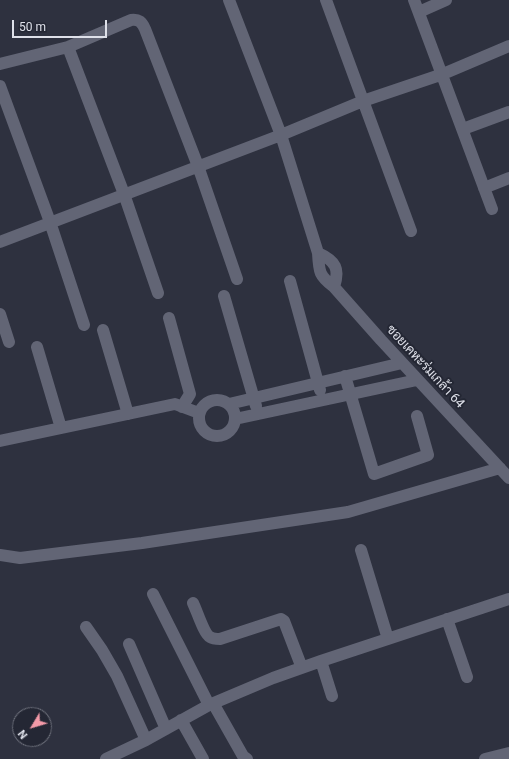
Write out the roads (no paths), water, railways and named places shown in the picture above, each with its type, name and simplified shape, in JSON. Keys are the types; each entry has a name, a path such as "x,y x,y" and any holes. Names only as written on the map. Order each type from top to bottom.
{"street":[{"path":"229,0 281,134 318,253 329,258 335,266 338,276 334,287"},
{"path":"326,0 411,231"},
{"path":"414,0 443,74 492,209"},
{"path":"419,12 446,0"},
{"path":"0,64 68,46 131,20 140,21 145,29 198,166 237,279"},
{"path":"68,46 124,194 158,293"},
{"path":"0,242 363,101 443,74 509,46"},
{"path":"0,86 50,222 84,325"},
{"path":"463,129 509,112"},
{"path":"484,188 509,178"},
{"name":"ซอยเคหะร่มเกล้า 64","path":"318,253 318,268 320,274 325,280 334,287 417,380 509,478"},
{"path":"290,281 323,400"},
{"path":"224,296 258,414"},
{"path":"0,314 9,342"},
{"path":"169,318 190,394 182,407"},
{"path":"104,330 128,414"},
{"path":"37,348 61,428"},
{"path":"229,404 402,363"},
{"path":"345,376 374,474 428,456 417,416"},
{"path":"235,419 417,380"},
{"path":"219,399 229,404 233,408 235,419 234,426 225,434 212,436 206,433 202,428 199,422 199,413 203,405 219,399"},
{"path":"0,441 175,404 199,413"},
{"path":"0,554 20,558 142,543 348,512 500,468"},
{"path":"361,550 388,639"},
{"path":"153,594 211,704 246,759"},
{"path":"112,758 211,704 321,661 509,599"},
{"path":"193,603 205,631 209,637 213,639 220,639 281,619 284,621 302,668"},
{"path":"448,619 467,677"},
{"path":"86,627 102,650 116,676 146,740"},
{"path":"129,644 166,729"},
{"path":"321,661 332,696"},
{"path":"182,720 202,759"},
{"path":"484,759 509,753"}]}
